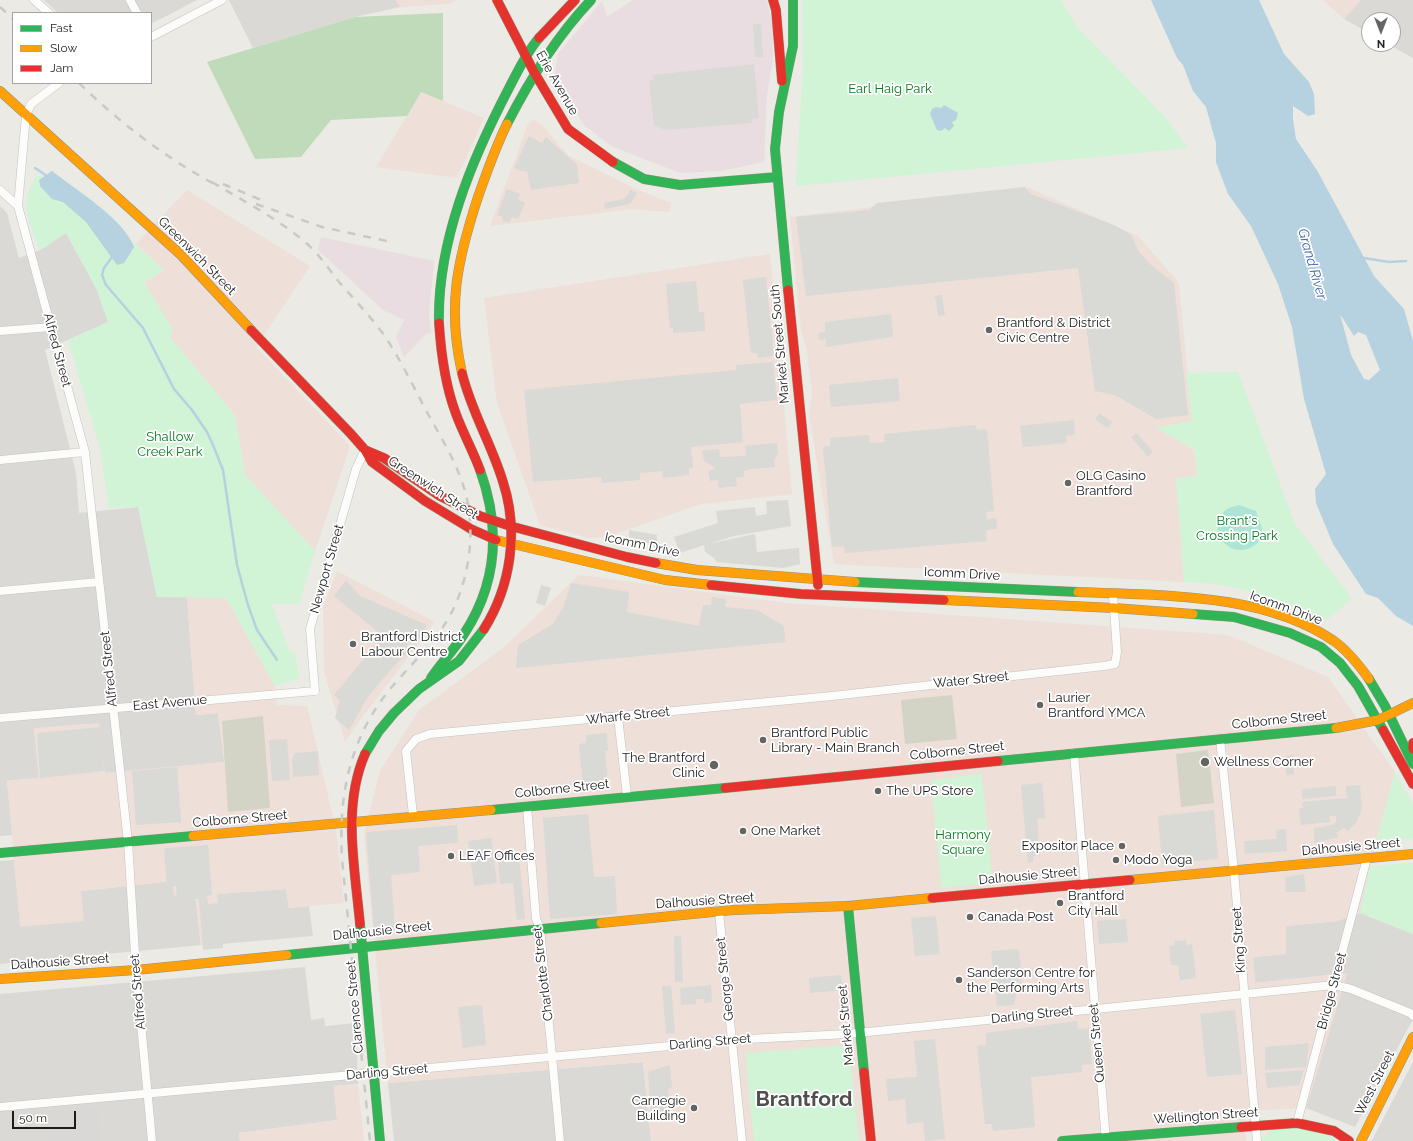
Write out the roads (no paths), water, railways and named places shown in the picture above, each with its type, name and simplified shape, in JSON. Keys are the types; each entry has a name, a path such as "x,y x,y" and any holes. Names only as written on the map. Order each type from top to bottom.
{"main road":[{"name":"Erie Avenue","path":"496,0 534,72 568,129 605,157 644,179 680,185 777,177"},
{"path":"429,681 466,632 481,605 492,568 494,540 494,521 492,509 480,469 453,406 446,381 439,315 442,282 450,243 478,152 494,116 526,56 550,26 575,0"},
{"path":"429,681 453,667 467,652 487,623 502,595 510,544 510,526 504,483 468,399 462,376 457,342 454,297 455,285 466,235 490,159 534,72 559,36 591,0"},
{"name":"Market Street South","path":"773,0 784,91"},
{"name":"Market Street South","path":"793,0 794,25 792,51 775,137 777,177 798,401 818,580 818,594"},
{"name":"Greenwich Street","path":"0,91 181,255 351,434 372,462 393,479 470,529 494,540"},
{"name":"Greenwich Street","path":"364,450 384,458 440,496 469,511 494,521"},
{"name":"Icomm Drive","path":"494,521 627,557 697,570 818,580 1019,591 1202,598 1230,602 1284,619 1328,637 1348,653 1367,677 1389,716 1413,764"},
{"name":"Icomm Drive","path":"494,540 665,580 818,594 1114,608 1234,617 1290,633 1320,647 1340,663 1358,686 1413,784"},
{"name":"Clarence Street","path":"380,1141 351,822 357,778 366,750 390,717 429,681"},
{"name":"Colborne Street","path":"0,853 351,822 413,815 527,807 1343,727 1378,720 1389,716 1413,703"},
{"path":"1413,743 1413,749"},
{"name":"Dalhousie Street","path":"0,979 136,970 540,928 720,912 848,906 1413,854"},
{"name":"Market Street","path":"848,906 870,1141"},
{"name":"West Street","path":"1361,1141 1413,1037"},
{"name":"Wellington Street","path":"1062,1141 1106,1139 1297,1123 1334,1131 1349,1141"}],"street":[{"path":"34,0 48,12"},
{"path":"130,0 136,12"},
{"path":"152,36 222,0"},
{"path":"26,115 31,104 58,84"},
{"name":"Alfred Street","path":"26,115 18,206 85,452 128,842 136,970 152,1141"},
{"path":"0,190 18,206"},
{"path":"0,331 51,327"},
{"name":"Newport Street","path":"315,691 310,629 356,470 364,450"},
{"path":"0,460 85,452"},
{"path":"0,591 100,582"},
{"path":"1113,594 1114,608"},
{"name":"Water Street","path":"826,696 1115,664 1117,652 1114,608"},
{"name":"East Avenue","path":"0,718 315,691"},
{"name":"Wharfe Street","path":"413,815 406,751 416,739 430,734 826,696"},
{"path":"618,717 627,796"},
{"name":"King Street","path":"1220,739 1234,871 1243,994 1256,1126 1256,1141"},
{"name":"Queen Street","path":"1074,753 1094,1009 1106,1139"},
{"name":"Charlotte Street","path":"527,807 536,919 540,928 560,1141"},
{"name":"Bridge Street","path":"1297,1123 1367,858"},
{"name":"George Street","path":"720,912 742,1141"},
{"name":"Darling Street","path":"0,1107 732,1040 859,1033 1334,985 1351,988 1410,1013 1413,1016"}],"water":[{"name":"Grand River","path":"1151,0 1259,0 1284,54 1309,82 1314,94 1315,114 1308,116 1293,106 1296,139 1318,172 1374,276 1404,309 1413,341 1413,626 1396,616 1378,598 1366,594 1333,544 1316,503 1315,489 1326,474 1304,399 1292,327 1278,284 1251,226 1228,194 1216,162 1216,143 1206,107 1193,91 1183,65 1177,58","holes":["1340,314 1354,336 1358,332 1366,335 1380,370 1369,380 1364,379 1351,355"]},
{"path":"944,105 958,113 956,120 952,122 954,126 949,131 945,128 941,131 937,130 930,114 932,109 936,107 941,108"},
{"path":"52,171 110,216 129,236 134,247 124,263 117,265 86,222 63,202 52,199 40,186 39,180"}],"waterway":[{"path":"35,168 47,176"},
{"path":"112,257 104,268 102,275 106,285 143,328 174,389 192,410 207,432 213,445 223,470 237,565 248,605 257,630 277,660"},
{"path":"1364,258 1389,262 1406,261"}],"railway":[{"path":"0,7 12,18"},
{"path":"80,84 127,126 144,139 197,175 216,185"},
{"path":"212,182 271,217 310,246 373,321 396,354 445,445 456,466 467,499 470,538 465,578 461,591 451,614 437,635 397,681 381,701 368,721 358,742 351,764 342,810 342,859 370,1141"},
{"path":"223,184 266,202"},
{"path":"256,204 322,227 391,242"}],"place":[{"name":"Brantford & District Civic Centre","path":"989,330"},
{"name":"OLG Casino Brantford","path":"1068,483"},
{"name":"Brantford District Labour Centre","path":"353,644"},
{"name":"Laurier Brantford YMCA","path":"1040,705"},
{"name":"Brantford Public Library - Main Branch","path":"763,740"},
{"name":"Wellness Corner","path":"1205,762"},
{"name":"The Brantford Clinic","path":"714,765"},
{"name":"The UPS Store","path":"878,791"},
{"name":"One Market","path":"743,831"},
{"name":"Expositor Place","path":"1122,846"},
{"name":"LEAF Offices","path":"451,856"},
{"name":"Modo Yoga","path":"1116,860"},
{"name":"Brantford City Hall","path":"1060,903"},
{"name":"Canada Post","path":"970,917"},
{"name":"Sanderson Centre for the Performing Arts","path":"959,980"},
{"name":"Carnegie Building","path":"694,1108"}],"district":[{"name":"Brantford","path":"804,1100"}],"park label":[{"name":"Earl Haig Park","path":"890,89"},
{"name":"Shallow Creek Park","path":"170,444"},
{"name":"Brant's Crossing Park","path":"1237,528"},
{"name":"Harmony Square","path":"963,842"}]}
